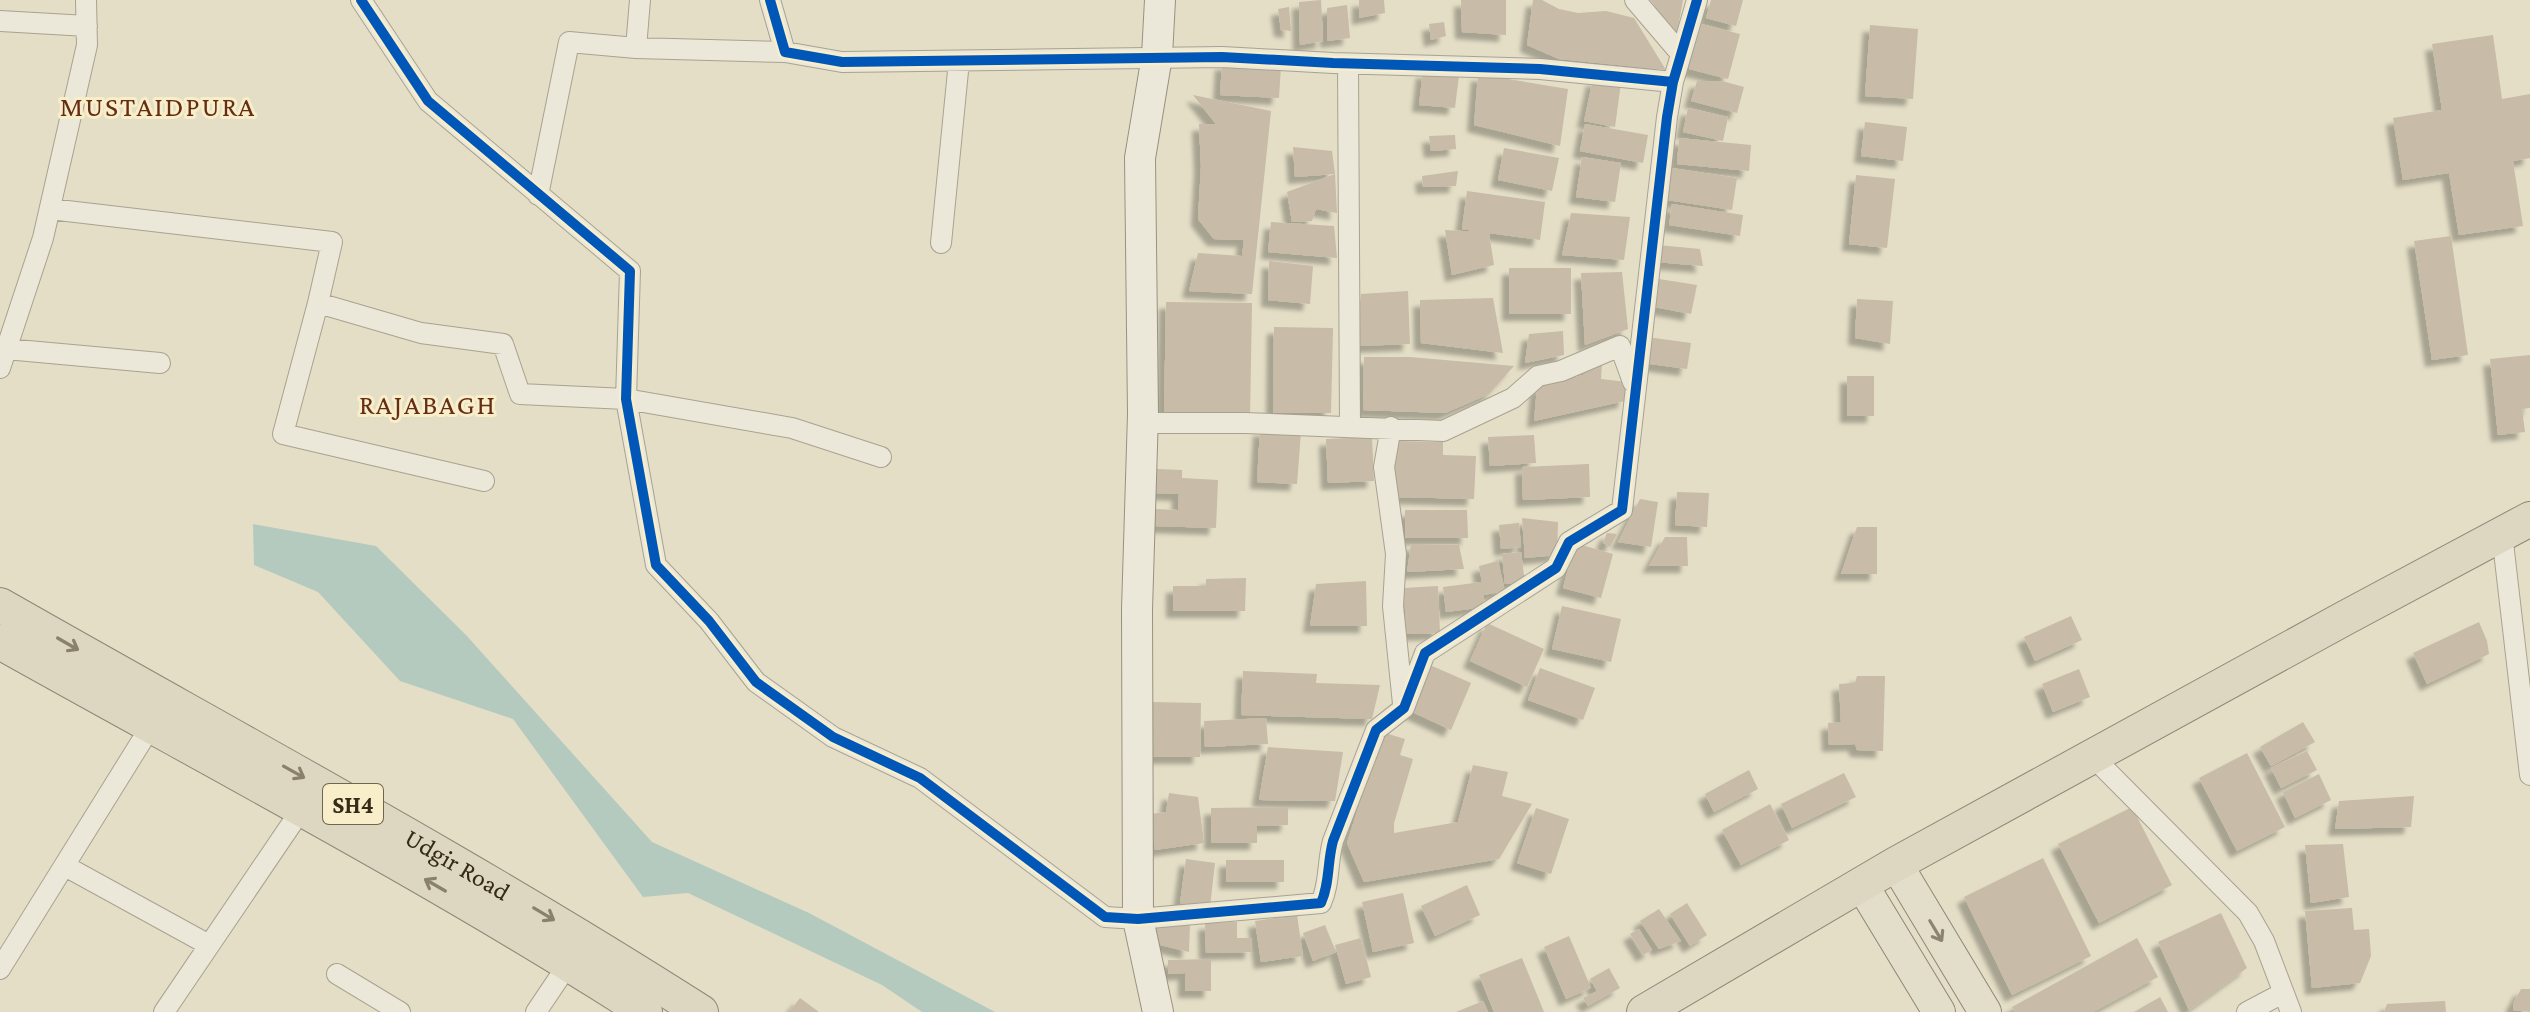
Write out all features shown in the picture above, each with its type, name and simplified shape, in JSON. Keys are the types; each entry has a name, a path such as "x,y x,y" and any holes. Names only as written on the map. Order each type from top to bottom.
{"highway":[{"path":"1644,1012 1896,864 2516,526"},
{"name":"Udgir Road","path":"0,605 434,849 592,942 701,1012"},
{"name":"Udgir Road","path":"0,642 569,963 645,1012"}],"main road":[{"path":"1158,1012 1138,919 1137,609 1143,423 1140,158 1157,56 1160,0"},
{"path":"1896,864 1985,1012"},
{"path":"1862,885 1939,1012"}],"street":[{"path":"86,0 87,45 50,209 3,358 160,363"},
{"path":"361,0 428,101 630,271 626,399 656,565 709,621 756,682 833,737 920,778 1105,917 1138,919 1321,903 1328,886 1333,841 1376,730 1404,708 1425,653 1556,568 1569,542 1622,510 1665,133 1673,82 1697,0"},
{"path":"636,48 640,0"},
{"path":"770,0 785,52"},
{"path":"1635,0 1681,54"},
{"path":"0,21 87,26"},
{"path":"538,195 569,42 636,48 785,52 842,62 1157,56 1540,69 1673,82"},
{"path":"941,243 959,61"},
{"path":"1348,64 1350,426"},
{"path":"50,209 332,242 283,434 484,481"},
{"path":"318,303 421,333 503,344 520,394 626,399 792,428 881,457"},
{"path":"1143,423 1391,427 1443,431 1513,398 1538,376 1561,371 1620,346 1635,386"},
{"path":"1391,427 1384,467 1396,554 1393,606 1404,708"},
{"path":"2516,526 2530,775"},
{"path":"0,969 151,726"},
{"path":"2093,757 2248,913 2264,941 2287,1002 2247,1012"},
{"path":"164,1012 301,810"},
{"path":"65,866 209,945"},
{"path":"536,1012 569,963"},
{"path":"337,974 400,1012"}],"shaded area":[{"path":"253,524 376,546 466,635 652,842 809,913 995,1012 922,1012 882,985 688,893 643,897 513,719 400,681 318,592 254,565"}],"building":[{"path":"1321,0 1323,41 1300,45 1299,2"},
{"path":"1359,0 1384,0 1385,13 1359,18"},
{"path":"1461,0 1506,0 1506,35 1462,32"},
{"path":"1533,0 1542,0 1559,9 1578,13 1606,11 1634,18 1666,70 1559,59 1527,45"},
{"path":"1650,0 1683,0 1677,33"},
{"path":"1711,0 1743,0 1736,26 1706,18"},
{"path":"1347,5 1350,38 1327,41 1327,8"},
{"path":"1289,7 1291,31 1281,30 1278,9"},
{"path":"1444,22 1446,36 1431,40 1429,24"},
{"path":"1701,24 1740,34 1728,79 1689,69"},
{"path":"1870,25 1918,29 1913,99 1865,96"},
{"path":"2493,35 2502,99 2530,94 2530,158 2513,161 2523,226 2459,235 2449,173 2403,180 2393,118 2442,110 2432,44"},
{"path":"1222,63 1281,66 1279,98 1220,95"},
{"path":"1423,71 1459,75 1455,108 1419,105"},
{"path":"1478,74 1568,89 1560,146 1474,125"},
{"path":"1593,79 1621,83 1615,127 1584,121"},
{"path":"1697,81 1722,81 1744,87 1737,113 1691,101"},
{"path":"1193,95 1271,111 1252,294 1189,291 1198,253 1242,256 1244,240 1214,239 1198,219 1201,166 1199,124 1216,124"},
{"path":"1688,108 1728,117 1723,141 1683,132"},
{"path":"1865,122 1907,127 1903,161 1861,156"},
{"path":"1585,124 1648,135 1643,163 1580,151"},
{"path":"1455,135 1456,149 1431,151 1429,136"},
{"path":"1679,138 1751,145 1749,171 1677,164"},
{"path":"1293,147 1332,151 1335,174 1295,177"},
{"path":"1504,148 1559,158 1552,191 1498,180"},
{"path":"1582,157 1621,163 1615,202 1576,197"},
{"path":"1672,168 1737,178 1732,210 1667,200"},
{"path":"1458,171 1456,186 1423,187 1422,176"},
{"path":"1335,174 1337,213 1316,209 1312,221 1292,222 1287,192"},
{"path":"1856,175 1895,179 1887,248 1849,244"},
{"path":"1467,191 1545,202 1540,240 1489,233 1494,265 1452,275 1445,230 1481,232 1462,229"},
{"path":"1672,204 1743,215 1740,236 1669,225"},
{"path":"1571,213 1630,217 1624,260 1562,255"},
{"path":"1271,222 1334,226 1337,258 1268,252"},
{"path":"2451,236 2468,355 2432,360 2414,241"},
{"path":"1658,245 1700,249 1703,266 1656,262"},
{"path":"1269,261 1313,266 1310,304 1268,300"},
{"path":"1509,268 1571,268 1571,314 1509,314"},
{"path":"1622,272 1628,329 1585,345 1581,273"},
{"path":"1659,279 1697,285 1691,314 1654,307"},
{"path":"1408,291 1410,344 1358,346 1361,294"},
{"path":"1493,298 1503,353 1421,343 1420,300"},
{"path":"1857,299 1893,301 1890,344 1855,338"},
{"path":"1166,302 1252,303 1250,417 1164,416"},
{"path":"1274,327 1333,328 1331,413 1273,413"},
{"path":"1563,331 1564,355 1525,363 1529,334"},
{"path":"1647,337 1691,343 1687,369 1643,363"},
{"path":"2530,355 2530,408 2522,409 2525,432 2498,435 2490,359"},
{"path":"1364,357 1410,357 1514,366 1489,394 1445,413 1363,410"},
{"path":"1602,362 1601,379 1627,382 1625,401 1534,421 1537,387 1583,375 1583,367"},
{"path":"1847,376 1874,376 1874,416 1847,416"},
{"path":"1260,429 1301,432 1297,484 1257,482"},
{"path":"1534,435 1536,463 1490,466 1488,437"},
{"path":"1372,437 1374,481 1328,483 1326,439"},
{"path":"1396,441 1443,442 1443,455 1476,456 1474,499 1394,497"},
{"path":"1589,464 1590,497 1523,500 1522,467"},
{"path":"1156,469 1182,470 1182,478 1218,480 1216,528 1154,526 1154,509 1178,510 1179,494 1155,493"},
{"path":"1677,492 1709,493 1707,527 1675,525"},
{"path":"1640,499 1658,502 1651,547 1618,542"},
{"path":"1405,510 1467,510 1468,538 1405,538"},
{"path":"1522,518 1558,522 1557,555 1525,558"},
{"path":"1519,523 1521,547 1501,549 1499,525"},
{"path":"1857,527 1877,527 1877,574 1841,574"},
{"path":"1607,533 1617,534 1610,547 1603,543"},
{"path":"1665,537 1687,537 1688,566 1649,566"},
{"path":"1575,543 1613,554 1601,598 1563,588"},
{"path":"1411,544 1459,545 1464,569 1407,572"},
{"path":"1521,552 1525,583 1505,584 1502,554"},
{"path":"1498,561 1505,591 1484,595 1482,586 1485,607 1446,612 1443,587 1482,582 1479,566"},
{"path":"1246,578 1245,611 1173,611 1173,586 1206,586 1206,579"},
{"path":"1366,581 1367,626 1310,626 1316,584"},
{"path":"1438,586 1440,633 1406,634 1404,588"},
{"path":"1562,606 1621,619 1611,662 1552,649"},
{"path":"2071,616 2082,640 2035,661 2024,637"},
{"path":"2479,622 2489,654 2427,684 2413,653"},
{"path":"1487,623 1544,649 1527,687 1470,661"},
{"path":"1430,665 1471,683 1451,730 1410,711"},
{"path":"1540,668 1595,688 1583,720 1528,700"},
{"path":"2079,669 2090,697 2053,712 2042,684"},
{"path":"1243,671 1317,674 1316,683 1380,685 1372,719 1241,715"},
{"path":"1857,676 1885,676 1883,751 1857,750 1855,744 1829,745 1828,723 1841,722 1839,684 1855,683"},
{"path":"1151,702 1201,703 1200,757 1150,757"},
{"path":"1266,718 1268,744 1205,747 1204,721"},
{"path":"2303,722 2315,742 2271,766 2260,747"},
{"path":"1382,732 1405,739 1400,755 1413,759 1394,823 1394,833 1458,822 1473,765 1508,772 1502,796 1532,804 1499,859 1364,882 1347,843"},
{"path":"1268,747 1343,752 1335,801 1259,800"},
{"path":"2307,751 2317,770 2281,788 2271,768"},
{"path":"2247,753 2285,827 2237,851 2199,778"},
{"path":"1749,770 1758,789 1714,812 1705,794"},
{"path":"1844,773 1856,797 1792,828 1781,804"},
{"path":"2319,774 2331,800 2295,818 2283,792"},
{"path":"1169,793 1198,797 1204,843 1155,850 1150,814 1166,812"},
{"path":"2414,796 2411,827 2335,829 2339,801"},
{"path":"1770,804 1789,840 1741,865 1722,830"},
{"path":"1288,807 1288,825 1257,826 1257,843 1211,843 1211,808"},
{"path":"2132,807 2172,885 2099,923 2058,844"},
{"path":"1536,808 1569,819 1551,874 1517,863"},
{"path":"2343,844 2349,897 2311,903 2305,845"},
{"path":"2043,858 2091,956 2012,995 1964,897"},
{"path":"1186,859 1215,863 1210,907 1180,903"},
{"path":"1226,860 1284,860 1284,882 1226,882"},
{"path":"1467,885 1480,915 1435,936 1421,906"},
{"path":"1403,893 1414,943 1373,952 1362,902"},
{"path":"1687,903 1707,935 1690,946 1670,914"},
{"path":"2352,908 2354,930 2369,929 2371,956 2360,983 2312,988 2305,911"},
{"path":"1659,909 1681,941 1659,949 1640,921"},
{"path":"2221,913 2247,968 2189,1010 2158,942"},
{"path":"1297,915 1303,956 1261,962 1255,921"},
{"path":"1237,922 1237,938 1252,938 1252,952 1206,953 1205,923"},
{"path":"1152,923 1190,923 1189,952 1152,943"},
{"path":"1325,925 1336,952 1313,961 1303,933"},
{"path":"1639,929 1652,950 1643,955 1630,934"},
{"path":"1569,936 1591,988 1566,999 1544,947"},
{"path":"1361,938 1371,977 1346,984 1335,945"},
{"path":"2137,938 2158,977 2093,1012 2015,1012 2012,1007"},
{"path":"1522,958 1544,1012 1494,1012 1479,975"},
{"path":"1211,959 1211,991 1185,991 1185,973 1168,974 1168,960"},
{"path":"1609,968 1620,988 1588,1006 1583,998 1597,991 1590,979"},
{"path":"2521,989 2530,989 2530,1012 2513,1010"},
{"path":"2160,997 2168,1012 2134,1012"},
{"path":"800,998 819,1012 789,1012"},
{"path":"1483,1001 1488,1012 1456,1012"},
{"path":"2445,1001 2446,1012 2384,1012 2387,1004"}],"cycle path":[{"path":"361,0 428,101 630,271 626,399 656,565 709,621 756,682 833,737 920,778 1105,917 1138,919 1321,903 1333,841 1376,730 1404,708 1425,653 1556,568 1569,542 1622,510 1667,117 1673,82 1697,0"},
{"path":"770,0 785,52 842,62 1222,57 1540,69 1673,82"}],"district":[{"name":"MUSTAIDPURA","path":"158,106"},
{"name":"RAJABAGH","path":"428,404"}]}
